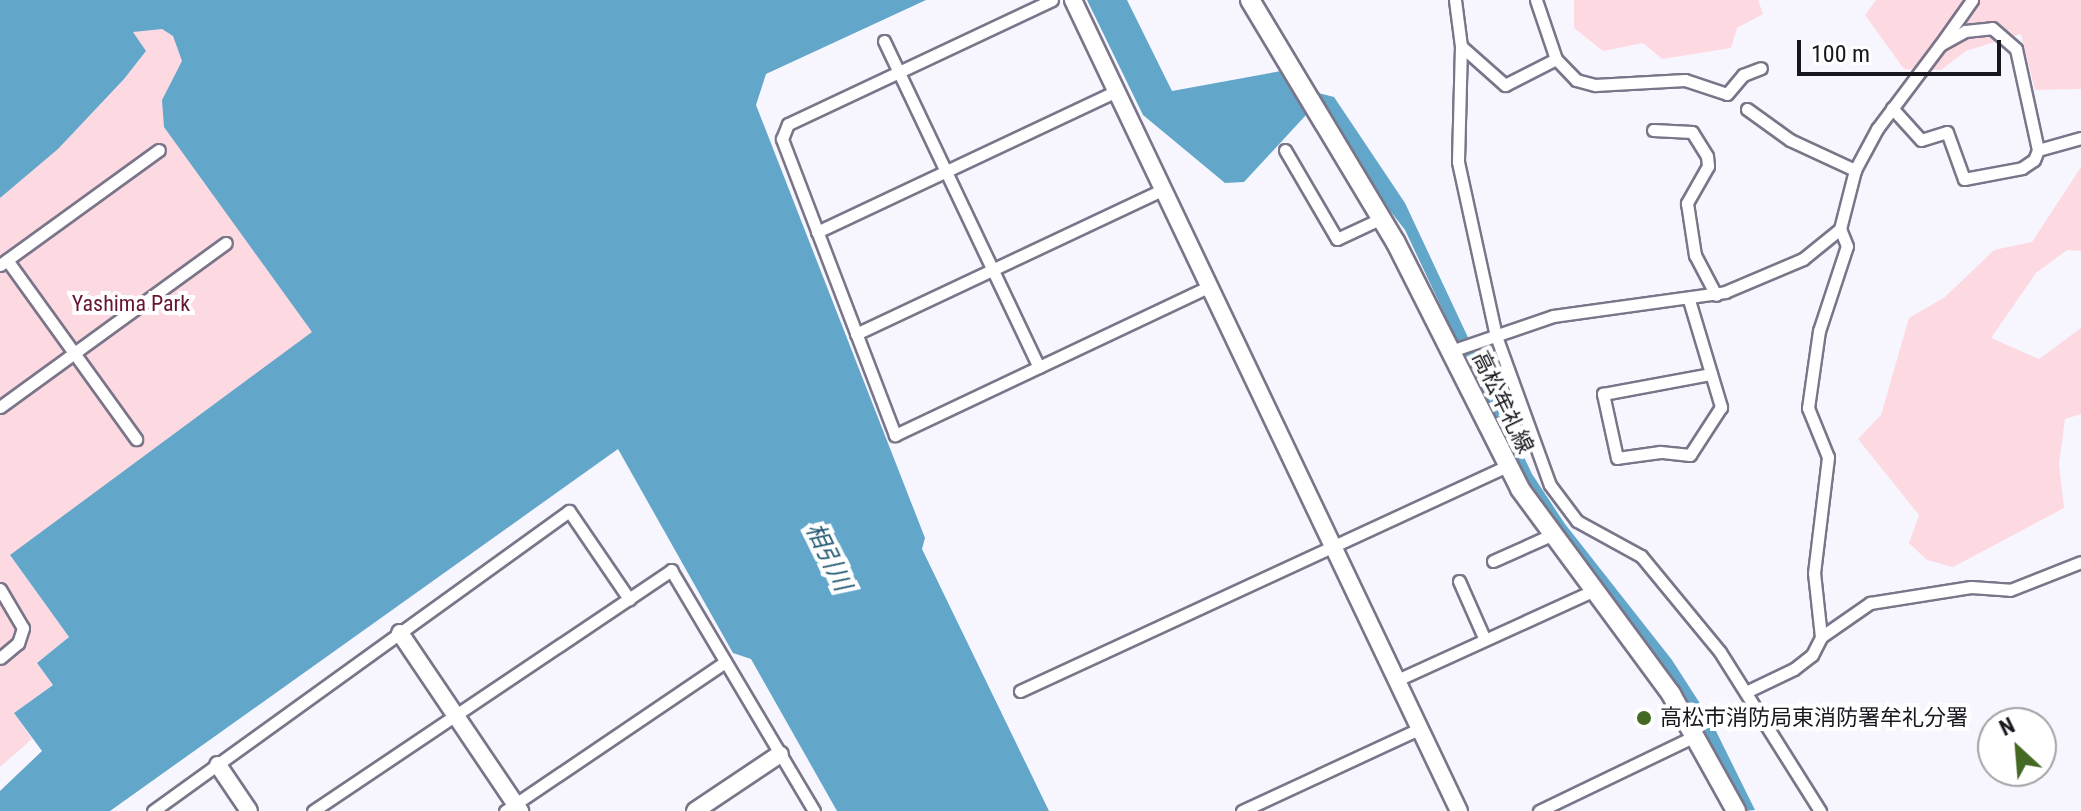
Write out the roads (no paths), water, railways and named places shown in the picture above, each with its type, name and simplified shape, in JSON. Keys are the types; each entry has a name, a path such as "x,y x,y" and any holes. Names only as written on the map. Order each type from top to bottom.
{"main road":[{"name":"高松牟礼線","path":"1250,0 1382,218 1507,466 1551,535 1595,590 1697,735 1736,811"}],"street":[{"path":"1052,0 788,124 782,139 895,435 1208,287"},
{"path":"1073,0 1330,547 1459,811"},
{"path":"1455,0 1461,46 1458,162 1496,336 1550,485 1562,505 1596,535 1641,556 1748,691 1820,811"},
{"path":"1536,0 1556,59 1576,80 1595,85 1685,80 1727,94 1743,75 1761,68"},
{"path":"1821,637 1814,573 1828,457 1808,408 1819,331 1847,246 1840,229 1855,170 1892,108 1972,0"},
{"path":"1892,108 1921,140 1947,132 1964,179 2022,168 2034,160 2038,150 2016,49 2006,35 1992,28 1965,31 1940,45"},
{"path":"884,41 1039,367"},
{"path":"1461,46 1505,85 1556,59"},
{"path":"817,232 1116,91"},
{"path":"1747,109 1790,140 1855,170"},
{"path":"1653,130 1692,132 1707,156 1708,166 1687,203 1695,255 1716,295"},
{"path":"2038,150 2081,138"},
{"path":"136,439 3,262 159,150"},
{"path":"1285,150 1337,239 1382,218"},
{"path":"856,334 1162,190"},
{"path":"1451,351 1553,316 1716,295 1803,259 1840,229"},
{"path":"0,407 226,243"},
{"path":"1689,300 1721,407 1690,455 1660,452 1617,458 1603,394 1711,374"},
{"path":"1020,691 1507,466"},
{"path":"153,811 569,511 629,599"},
{"path":"1493,561 1551,535"},
{"path":"1748,691 1803,662 1821,637 1870,603 1971,587 2010,590 2081,562"},
{"path":"313,811 671,570 814,811"},
{"path":"1459,581 1485,640"},
{"path":"0,589 23,628 18,643 0,658"},
{"path":"1395,681 1595,590"},
{"path":"400,633 513,809 725,662"},
{"path":"1242,811 1260,807 1419,729"},
{"path":"1539,811 1697,735"},
{"path":"695,811 780,754"},
{"path":"218,765 249,811"}],"water":[{"name":"相引川","path":"0,0 926,0 766,74 756,105 925,538 922,549 1049,811 837,811 751,659 733,653 618,449 110,811 0,811 0,791 42,751 14,713 53,685 37,663 69,637 10,555 312,332 164,127 162,100 182,61 173,36 162,29 133,32 146,51 124,79 58,149 0,198"},
{"path":"1087,0 1127,0 1172,91 1281,71 1291,86 1334,97 1405,203 1532,474 1565,524 1672,660 1710,719 1755,810 1745,811 1690,714 1522,478 1405,230 1361,173 1332,119 1306,115 1244,182 1225,183 1143,115"}],"place":[{"name":"高松市消防局東消防署牟礼分署","path":"1644,718"}],"park label":[{"name":"Yashima Park","path":"131,304"}]}
